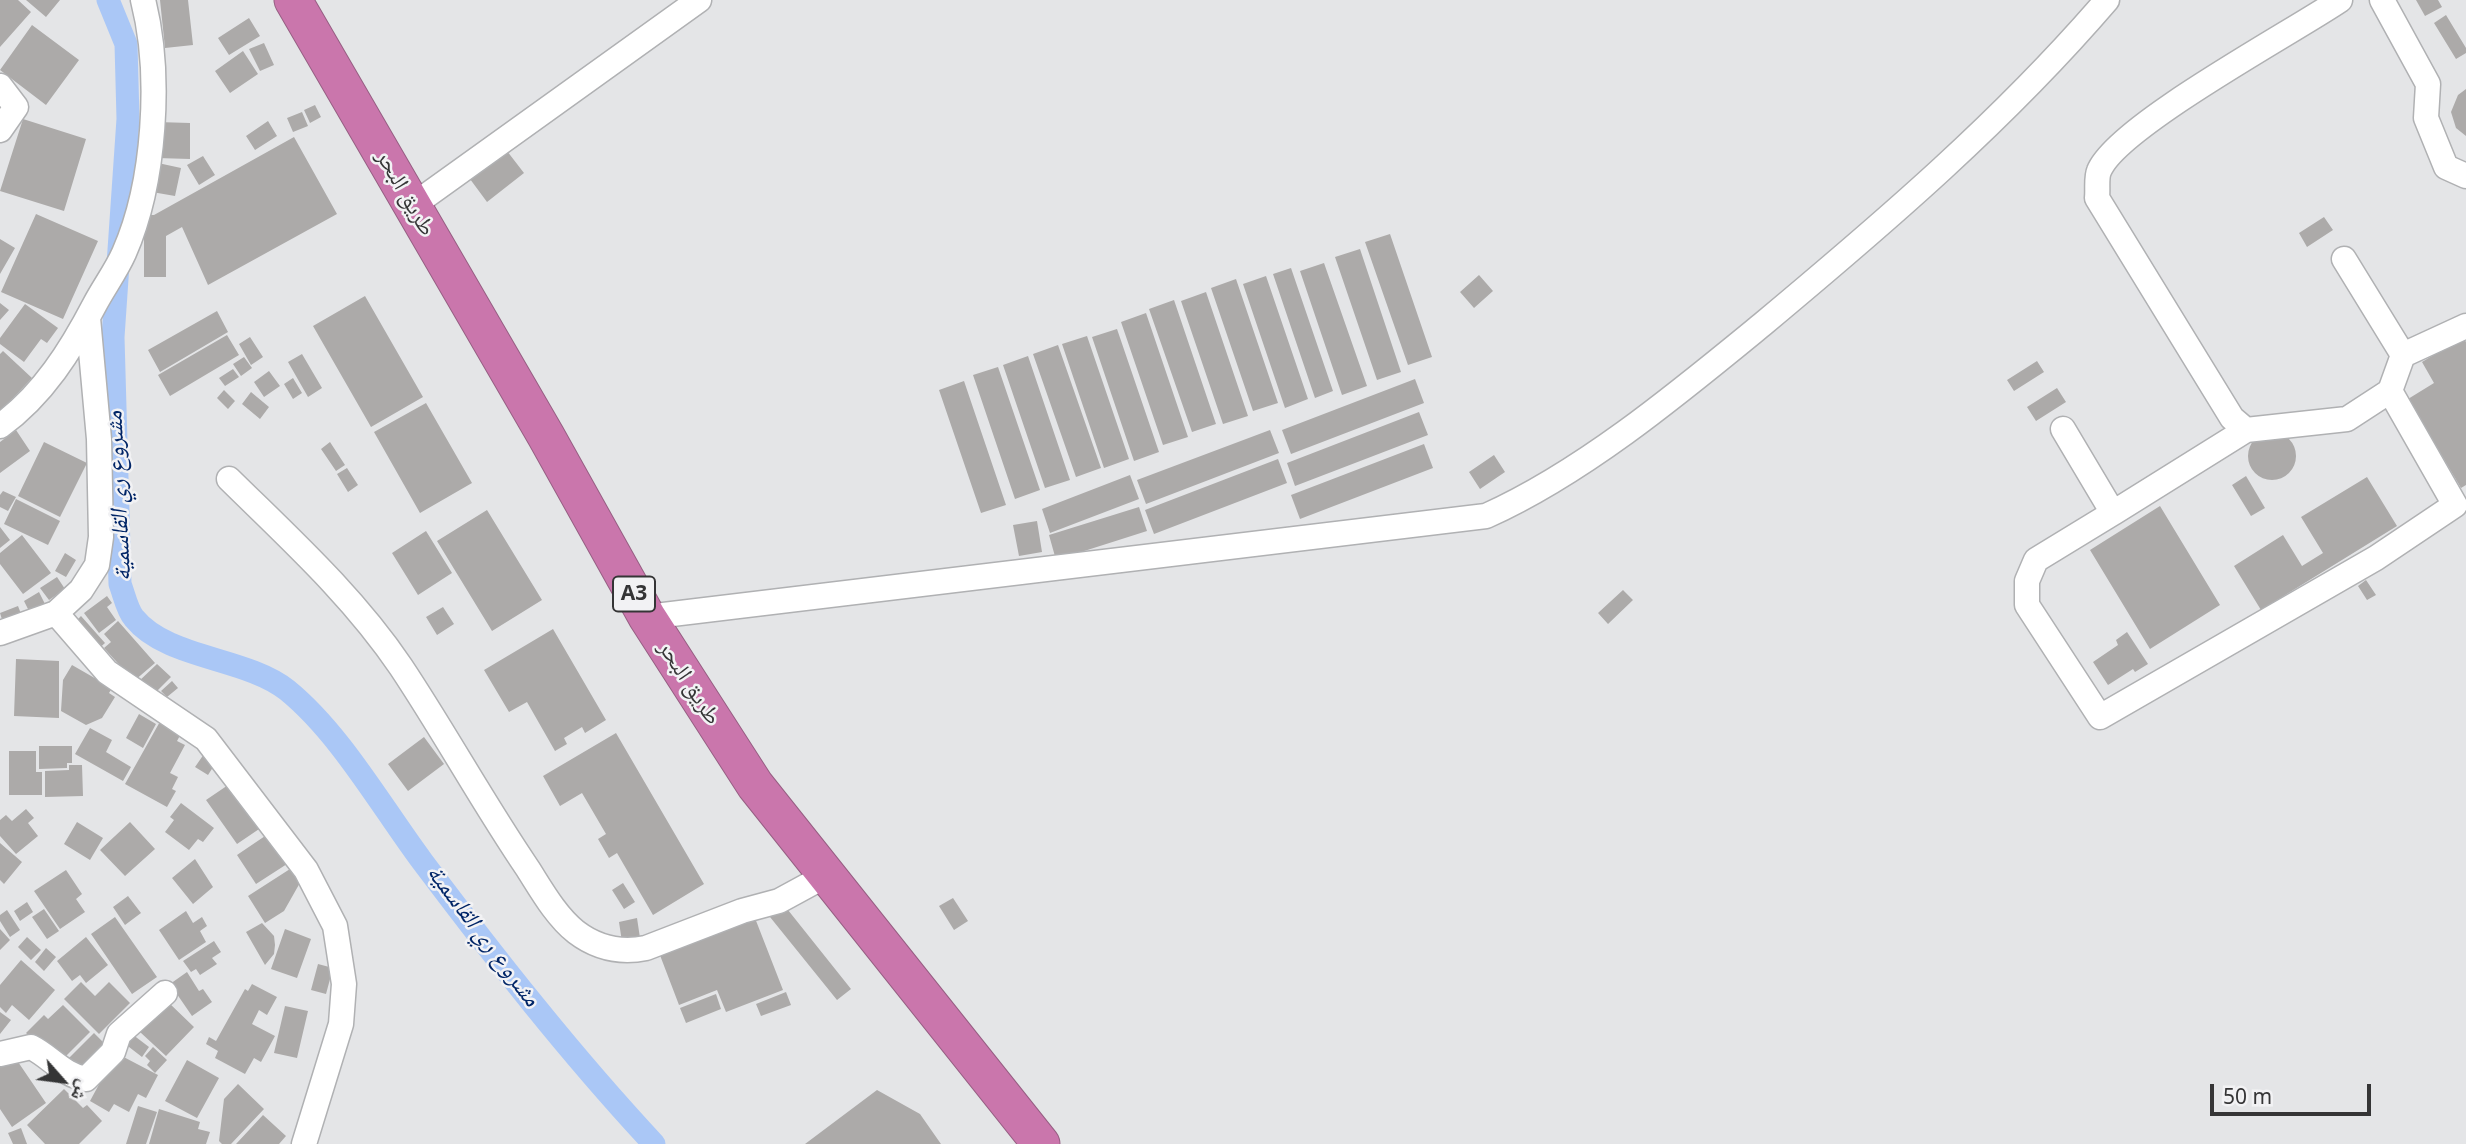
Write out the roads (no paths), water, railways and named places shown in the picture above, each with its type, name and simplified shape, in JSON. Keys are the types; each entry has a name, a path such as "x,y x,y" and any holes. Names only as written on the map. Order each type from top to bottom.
{"highway":[{"name":"طريق البحر","path":"293,0 646,617 755,785 1041,1144"}],"street":[{"path":"412,206 699,0"},
{"path":"646,617 1486,516 1520,500 1696,379 1832,267 1922,189 2050,66 2108,0"},
{"path":"2246,430 2232,418 2097,198 2099,171 2124,139 2183,97 2340,0"},
{"path":"2382,0 2428,84 2426,118 2433,141 2446,167 2466,176"},
{"path":"0,426 38,393 88,318 123,255 146,176 153,99 152,52 145,3"},
{"path":"0,86 16,107 0,130"},
{"path":"2344,259 2403,355"},
{"path":"0,633 56,613 81,590 97,565 101,537 99,439 88,318"},
{"path":"2390,391 2460,505 2376,558 2100,717 2027,605 2027,581 2036,560 2246,430 2347,419 2390,391 2403,355 2466,326"},
{"path":"2063,429 2113,513"},
{"path":"229,479 353,601 399,664 557,913 576,932 609,948 630,952 742,911 779,901 825,876"},
{"path":"56,613 107,672 206,739 306,870 335,926 344,984 341,1024 304,1144"},
{"path":"0,1054 31,1047 47,1055 70,1076 86,1079 113,1052 119,1034 165,993"}],"waterway":[{"name":"مشروع ري القاسمية","path":"108,0 126,44 128,119 113,337 120,584 129,611 148,632 166,642 270,679 306,707 342,748 422,861 506,970 563,1041 654,1144"}]}
